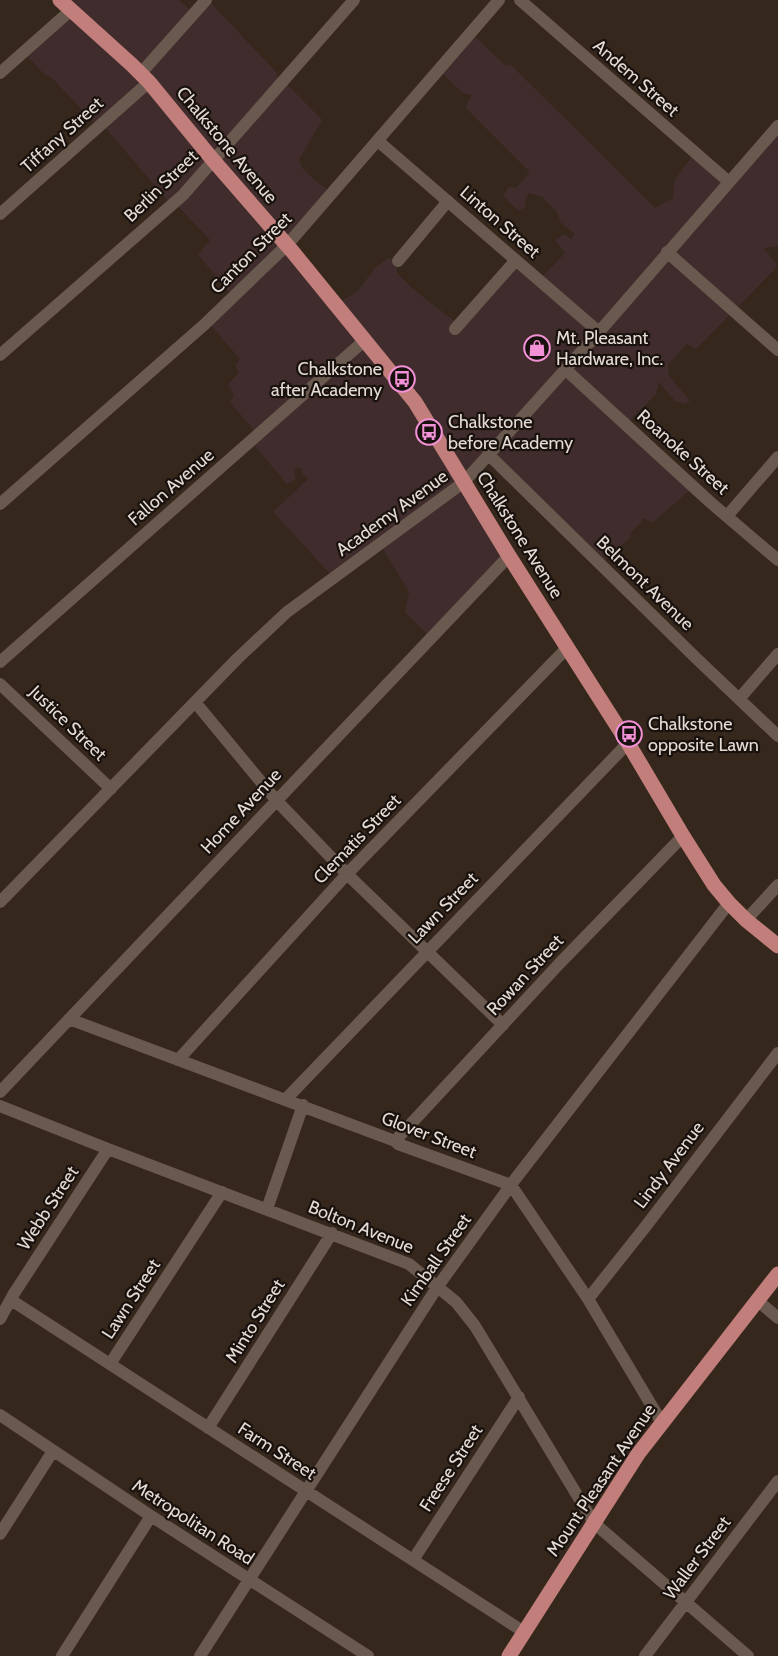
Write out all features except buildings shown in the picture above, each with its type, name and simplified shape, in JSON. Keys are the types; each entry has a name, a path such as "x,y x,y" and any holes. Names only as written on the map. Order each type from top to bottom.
{"main road":[{"name":"Chalkstone Avenue","path":"65,5 145,78 287,245 415,402 714,885 746,920 778,946"},
{"name":"Mount Pleasant Avenue","path":"509,1656 638,1454 778,1274"}],"street":[{"name":"Tiffany Street","path":"0,214 145,78 206,0"},
{"name":"Berlin Street","path":"0,355 183,195 354,0"},
{"name":"Canton Street","path":"0,504 205,324 287,245 499,0"},
{"name":"Andem Street","path":"520,0 729,182"},
{"path":"0,74 65,5"},
{"name":"Academy Avenue","path":"0,902 238,658 287,612 464,482 777,130"},
{"name":"Linton Street","path":"378,141 599,332"},
{"path":"398,261 448,201"},
{"path":"667,252 778,350"},
{"path":"455,329 516,260"},
{"name":"Fallon Avenue","path":"0,662 365,340"},
{"name":"Roanoke Street","path":"565,369 778,560"},
{"name":"Belmont Avenue","path":"488,454 778,736"},
{"path":"727,516 778,457"},
{"name":"Home Avenue","path":"0,1092 509,556"},
{"name":"Clematis Street","path":"178,1060 347,874 567,648"},
{"path":"739,699 778,654"},
{"name":"Justice Street","path":"0,684 111,789"},
{"path":"195,702 276,800 347,874 503,1025"},
{"name":"Lawn Street","path":"286,1099 628,743"},
{"name":"Rowan Street","path":"396,1141 560,964 683,836"},
{"path":"746,920 778,885"},
{"name":"Kimball Street","path":"200,1656 438,1286 511,1185 729,903"},
{"name":"Glover Street","path":"69,1019 511,1185"},
{"name":"Lindy Avenue","path":"588,1299 778,1053"},
{"path":"267,1209 303,1105"},
{"name":"Bolton Avenue","path":"0,1106 409,1264 456,1302 476,1326 594,1523 748,1656"},
{"name":"Webb Street","path":"0,1319 108,1149"},
{"path":"511,1185 588,1299 662,1423"},
{"name":"Lawn Street","path":"110,1364 222,1192"},
{"name":"Minto Street","path":"208,1428 332,1233"},
{"name":"Farm Street","path":"11,1300 524,1632"},
{"path":"757,1300 778,1318"},
{"name":"Freese Street","path":"413,1560 519,1396"},
{"name":"Metropolitan Road","path":"0,1415 248,1579 351,1651 368,1656"},
{"path":"0,1534 53,1451"},
{"name":"Waller Street","path":"645,1656 778,1481"},
{"path":"62,1656 151,1516"}],"shaded area":[{"path":"64,0 179,0 192,12 208,0 276,72 280,84 285,82 322,120 299,160 303,169 331,192 289,243 338,302 357,292 375,268 388,258 397,260 397,273 413,289 458,324 514,261 540,279 565,253 555,240 564,234 571,239 575,234 560,222 558,213 542,197 529,193 525,200 526,206 519,211 503,196 509,187 516,188 529,171 465,107 472,95 463,93 439,70 472,34 506,66 510,64 655,208 673,198 674,181 693,155 725,181 778,134 778,246 764,248 777,265 775,269 696,349 687,344 668,365 669,376 690,401 684,404 675,401 659,382 656,394 625,425 691,489 652,523 644,518 632,531 630,538 600,564 487,455 465,481 508,552 430,637 405,612 409,592 380,544 333,577 273,512 308,479 298,467 294,471 296,479 287,484 251,442 257,434 230,402 234,395 228,384 239,373 235,365 240,359 207,321 233,296 198,255 210,240 175,203 169,202 101,123 97,126 53,79 42,72 25,54 69,9"}],"place":[{"name":"Mt. Pleasant Hardware, Inc.","path":"537,348"},
{"name":"Chalkstone after Academy","path":"402,379"},
{"name":"Chalkstone before Academy","path":"429,432"},
{"name":"Chalkstone opposite Lawn","path":"629,734"}]}
